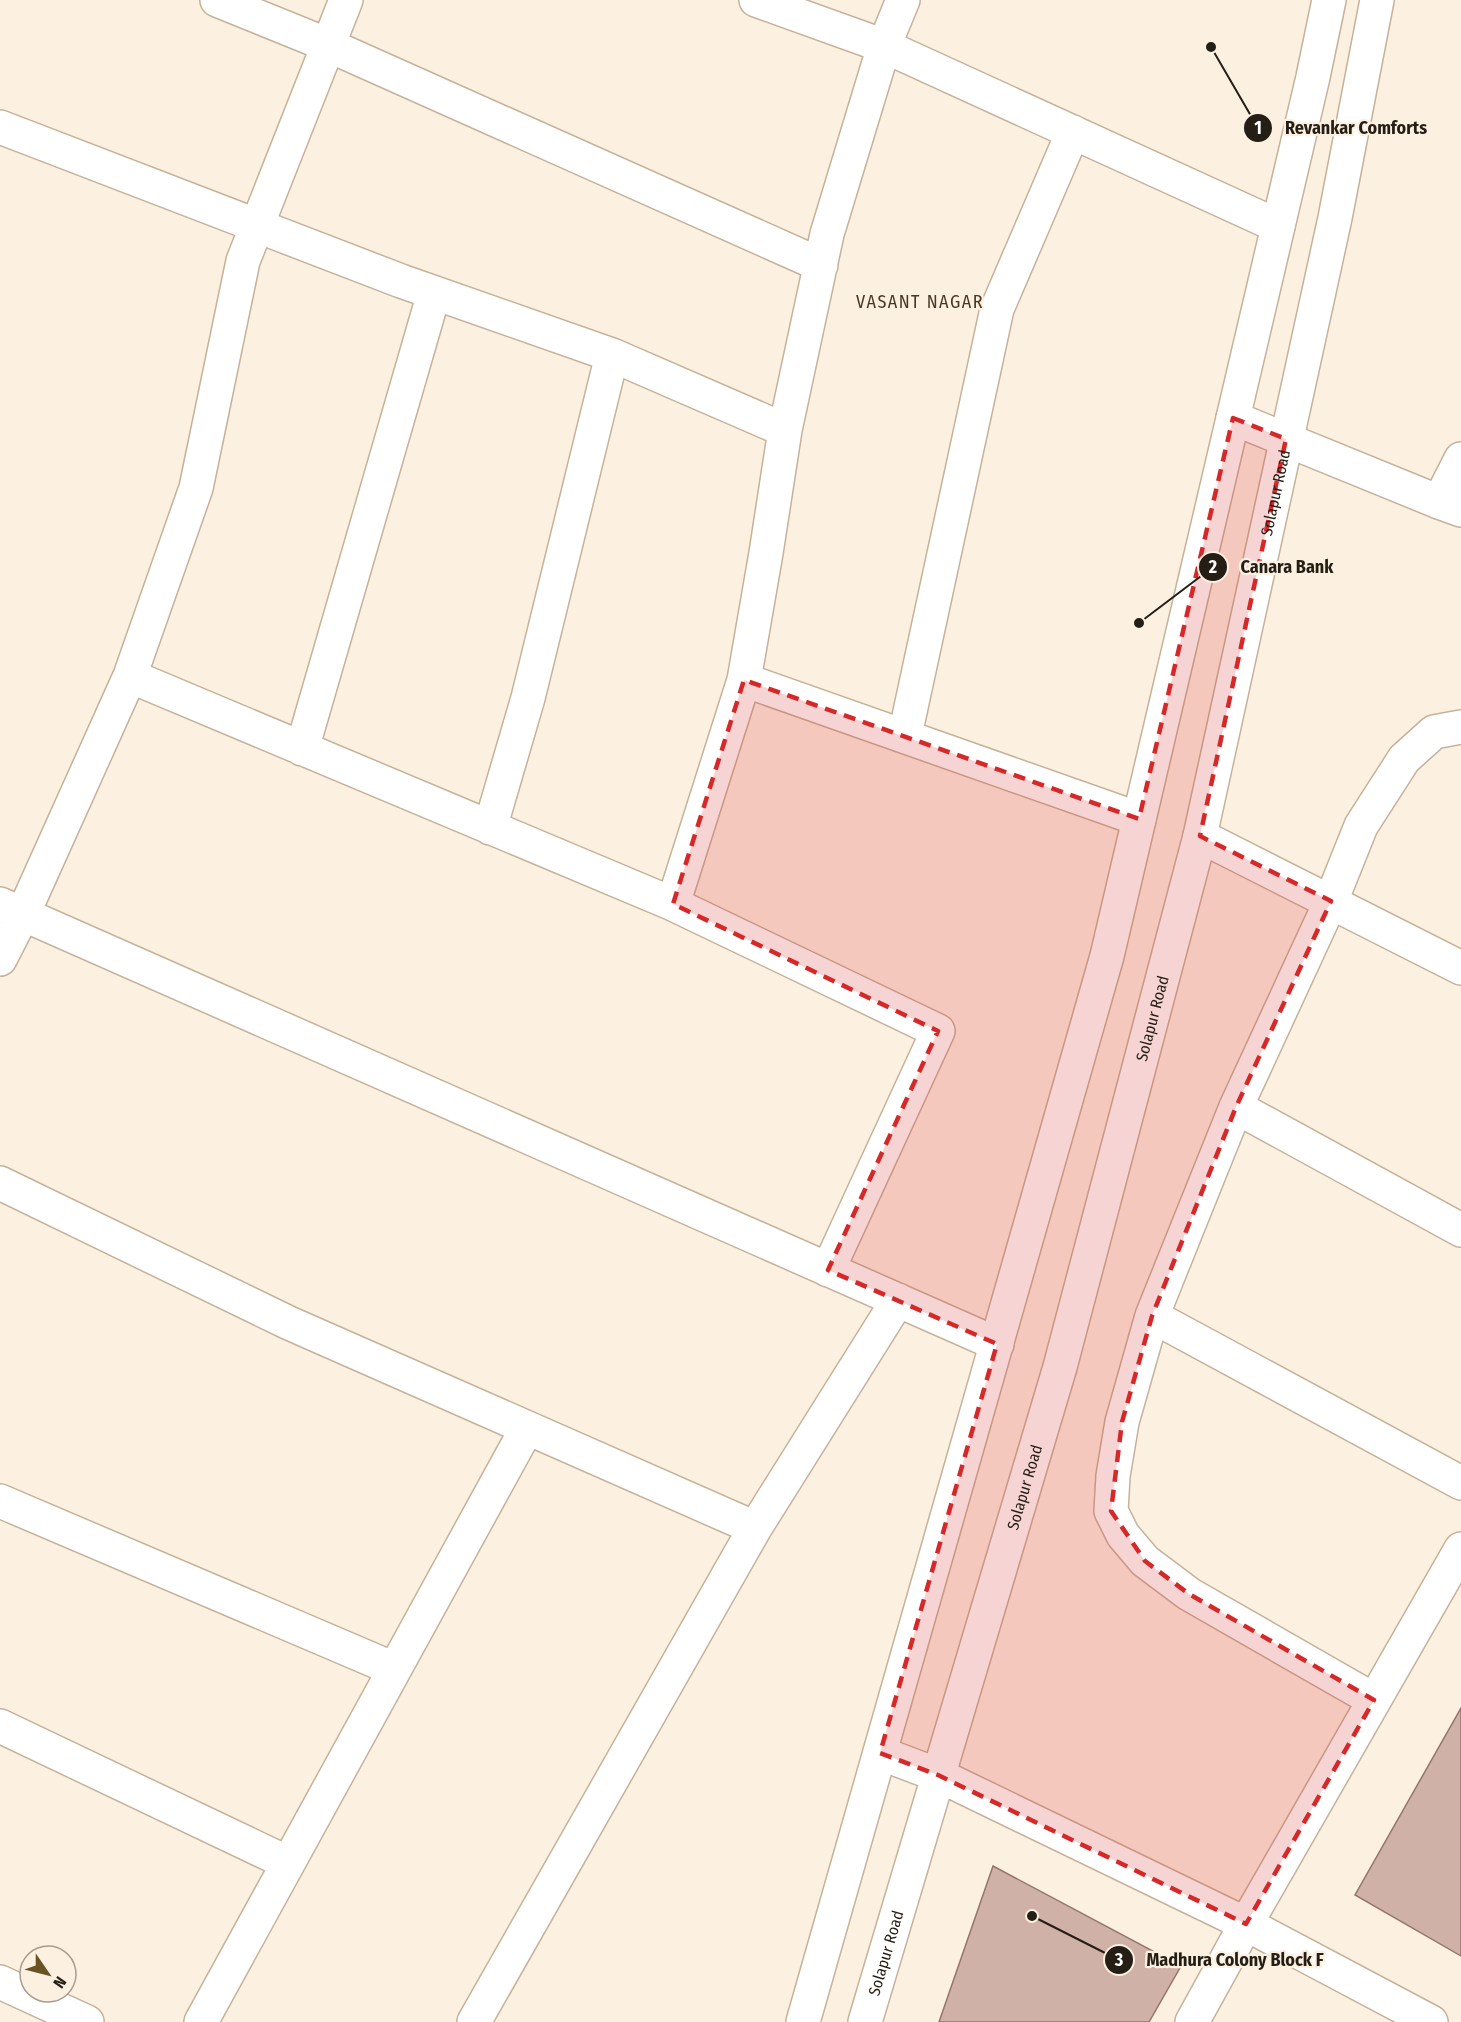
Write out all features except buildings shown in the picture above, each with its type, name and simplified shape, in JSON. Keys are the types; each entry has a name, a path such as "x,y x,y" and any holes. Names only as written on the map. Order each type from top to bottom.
{"street":[{"path":"217,0 328,45 821,265"},
{"path":"0,959 11,909 130,676 196,488 243,261 346,0"},
{"path":"756,0 884,46 1278,226"},
{"path":"673,904 744,680 785,430 827,234 884,46 903,0"},
{"path":"803,2022 1107,956 1329,0"},
{"name":"Solapur Road","path":"865,2022 1060,1367 1200,836 1335,218 1377,0"},
{"path":"0,128 434,293 612,356 785,430"},
{"path":"905,735 997,309 1073,132"},
{"path":"302,748 434,293"},
{"path":"490,828 528,698 612,356"},
{"path":"1233,418 1450,506 1461,459"},
{"path":"130,676 673,904 938,1031 828,1270"},
{"path":"744,680 1139,819"},
{"path":"1374,1700 1189,1594 1145,1561 1123,1535 1111,1511 1113,1476 1122,1422 1152,1316 1236,1107 1331,901 1361,826 1404,759 1434,732 1461,727"},
{"path":"1200,836 1461,968"},
{"path":"11,909 997,1344"},
{"path":"1236,1107 1461,1230"},
{"path":"0,1183 289,1323 755,1528"},
{"path":"474,2022 755,1528 898,1300"},
{"path":"1152,1316 1461,1483"},
{"path":"201,2022 527,1428"},
{"path":"0,1501 394,1669"},
{"path":"1192,2022 1461,1549"},
{"path":"0,1726 288,1863"},
{"path":"880,1753 938,1776 1246,1924 1431,2022"},
{"path":"0,1982 87,2022"}],"highlighted area":[{"path":"1233,418 1286,439 1200,836 1331,901 1236,1107 1152,1316 1122,1422 1111,1511 1145,1561 1189,1594 1374,1700 1246,1924 938,1775 880,1753 997,1344 828,1270 938,1031 673,904 744,680 1139,819"}],"place":[{"name":"Revankar Comforts","path":"1211,47"},
{"name":"Canara Bank","path":"1139,623"},
{"name":"Madhura Colony Block F","path":"1032,1916"}],"district":[{"name":"VASANT NAGAR","path":"920,302"}]}
